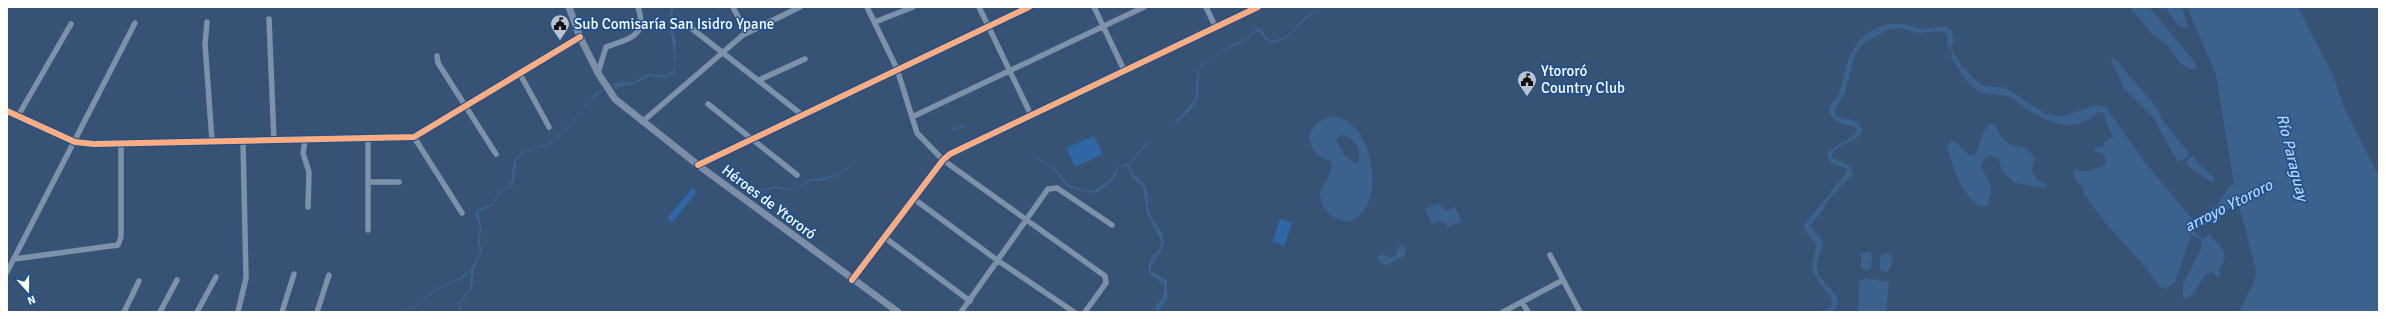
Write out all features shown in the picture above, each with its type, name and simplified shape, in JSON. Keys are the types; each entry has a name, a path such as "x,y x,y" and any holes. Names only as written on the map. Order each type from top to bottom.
{"main road":[{"name":"Héroes de Ytororó","path":"569,7 580,37 598,73 615,99 698,165 852,280 898,312"}],"street":[{"path":"598,73 606,47 630,38 640,28 642,20 638,7"},
{"path":"734,7 746,33"},
{"path":"642,122 746,33 788,10 800,7"},
{"path":"867,7 897,69 917,133 943,160 1105,276 1106,283 1085,312"},
{"path":"875,22 913,7"},
{"path":"979,7 1011,70 1031,115"},
{"path":"698,165 801,114 1029,7"},
{"path":"1094,7 1124,70"},
{"path":"912,117 1144,7"},
{"path":"1206,7 1215,26"},
{"path":"852,280 943,160 958,149 1215,26 1258,7"},
{"path":"269,19 274,141"},
{"path":"207,22 205,44 212,141"},
{"path":"7,272 136,23"},
{"path":"18,116 71,24"},
{"path":"686,24 724,52 801,114"},
{"path":"7,111 75,142 243,142 368,140 414,137 580,37"},
{"path":"437,56 438,63 496,154"},
{"path":"759,80 805,59"},
{"path":"520,74 550,127"},
{"path":"708,104 797,175"},
{"path":"414,137 462,213"},
{"path":"368,140 368,230"},
{"path":"305,141 304,153 309,172 308,207"},
{"path":"238,312 246,278 243,142"},
{"path":"14,260 118,245 121,237 121,143"},
{"path":"368,182 399,182"},
{"path":"962,312 1025,219 1048,189 1058,188 1112,225"},
{"path":"914,199 997,260 1074,312"},
{"path":"884,237 970,301"},
{"path":"1550,255 1580,312"},
{"path":"282,312 294,274"},
{"path":"317,312 329,275"},
{"path":"197,312 216,277"},
{"path":"160,312 177,280"},
{"path":"1503,312 1564,280"},
{"path":"124,312 139,281"},
{"path":"1522,302 1528,312"}],"shaded area":[{"path":"1094,136 1103,154 1075,167 1066,148"},
{"path":"693,187 696,193 672,223 667,218"},
{"path":"1280,219 1292,223 1284,246 1272,242"}],"water":[{"path":"671,7 673,7 672,25 676,40 675,73 665,78 649,76 634,84 615,88 612,83 634,82 647,74 667,75 674,70 674,54 670,23"},
{"path":"1324,7 1308,17 1286,38 1273,43 1264,39 1261,33 1256,31 1251,37 1244,41 1257,28 1262,30 1269,40 1281,39 1290,33 1307,15"},
{"path":"2129,7 2149,7 2195,62 2196,69 2193,70 2181,64 2167,45 2154,36"},
{"path":"2166,7 2182,7 2188,27 2186,29 2177,23"},
{"name":"Río Paraguay","path":"2187,7 2298,7 2334,77 2344,107 2379,176 2379,312 2239,312 2254,282 2256,271 2239,205 2232,207 2214,220 2193,231 2203,239 2209,234 2223,250 2225,254 2223,263 2219,269 2221,276 2218,278 2213,272 2209,273 2201,280 2195,294 2183,298 2183,284 2202,246 2200,239 2191,235 2175,282 2166,289 2160,287 2146,268 2107,225 2083,193 2084,188 2076,181 2073,172 2076,170 2088,171 2106,165 2105,155 2094,151 2094,148 2102,147 2106,140 2113,137 2106,122 2104,113 2098,112 2090,119 2074,125 2065,125 2047,120 2038,116 2009,97 1983,93 1974,88 1966,80 1950,56 1955,54 1962,67 1979,83 1984,86 2001,87 2009,90 2044,113 2061,117 2095,105 2105,106 2143,160 2194,221 2217,205 2228,188 2234,184 2216,75"},
{"path":"1888,24 1903,24 1922,29 1946,26 1952,31 1954,44 1947,48 1948,36 1944,31 1918,33 1900,28 1889,29 1863,44 1854,56 1845,93 1835,109 1836,116 1859,122 1862,130 1860,135 1852,141 1837,148 1831,157 1850,166 1853,174 1829,199 1820,214 1809,226 1823,241 1817,261 1818,274 1837,298 1838,303 1836,309 1829,312 1821,312 1831,307 1832,299 1814,275 1812,261 1817,245 1805,231 1804,225 1847,172 1845,168 1830,163 1827,154 1834,147 1852,137 1857,131 1854,126 1842,124 1834,120 1829,109 1839,93 1853,49 1866,34 1876,28"},
{"path":"1244,41 1215,56 1203,66 1199,78 1198,95 1193,107 1181,119 1153,138 1174,123 1192,103 1195,98 1197,75 1202,64 1236,42"},
{"path":"2112,58 2117,61 2158,109 2161,118 2188,152 2189,154 2184,160 2177,161 2153,117 2124,88 2111,60"},
{"path":"597,91 599,94 592,99 580,115 553,143 528,151 517,159 513,186 502,191 493,206 478,212 482,230 479,239 482,251 474,270 472,289 460,304 462,312 459,312 458,303 470,289 471,272 461,279 436,290 414,308 398,312 415,306 435,289 456,280 470,271 480,253 477,241 480,229 475,213 478,209 493,204 499,192 511,185 513,165 516,157 528,150 552,142 579,115"},
{"path":"1334,116 1349,123 1357,130 1368,152 1371,165 1371,193 1368,205 1361,215 1351,221 1345,221 1334,217 1329,214 1322,204 1320,192 1329,176 1332,164 1316,153 1311,147 1310,135 1312,129 1316,125 1327,118","holes":["1341,135 1345,136 1356,145 1359,153 1358,162 1355,163 1344,154 1336,140"]},
{"path":"1991,123 1995,124 2001,137 2011,145 2026,148 2035,158 2032,170 2037,180 2045,183 2046,188 2015,183 2002,171 1999,159 1990,155 1982,163 1983,171 1991,189 1988,206 1981,207 1968,196 1955,172 1947,147 1951,141 1955,141 1969,155 1974,155 1986,128"},
{"path":"1153,138 1129,165 1147,189 1150,213 1164,237 1162,249 1153,263 1151,271 1167,280 1167,299 1158,312 1155,312 1156,305 1163,297 1164,284 1150,274 1148,268 1150,260 1160,248 1161,241 1147,213 1143,187 1132,178 1127,166 1119,167 1113,180 1100,191 1093,193 1067,187 1052,167 1023,152 1053,166 1069,185 1086,191 1093,191 1103,185 1111,178 1117,167 1129,163 1146,143"},
{"path":"2193,156 2199,164 2214,177 2214,182 2211,182 2186,164 2188,159"},
{"path":"858,162 836,176 821,181 810,181 794,190 774,188 760,192 761,196 772,204 767,212 769,203 757,194 757,191 775,186 794,189 809,180 835,175"},
{"path":"1438,203 1446,211 1455,207 1462,221 1448,228 1445,223 1438,221 1432,224 1425,209"},
{"path":"1403,244 1406,250 1404,256 1387,265 1380,262 1377,257 1383,254 1391,258 1396,255 1398,247"},
{"path":"1870,252 1872,256 1871,268 1866,271 1861,268 1861,254"},
{"path":"1886,253 1892,256 1891,267 1887,272 1882,271 1880,268 1880,256"},
{"path":"1866,278 1889,282 1886,312 1858,312 1859,282"}],"waterway":[{"name":"arroyo Ytororo","path":"1951,44 1953,56"},
{"path":"598,93 602,90"},
{"path":"952,130 965,126"}],"cycle path":[{"path":"698,165 1029,7"},
{"path":"852,280 943,160 950,154 1258,7"},
{"path":"7,111 75,142 94,144 414,137 580,37"}],"place":[{"name":"Sub Comisaría San Isidro Ypane","path":"560,41"},
{"name":"Ytororó Country Club","path":"1527,97"}]}
